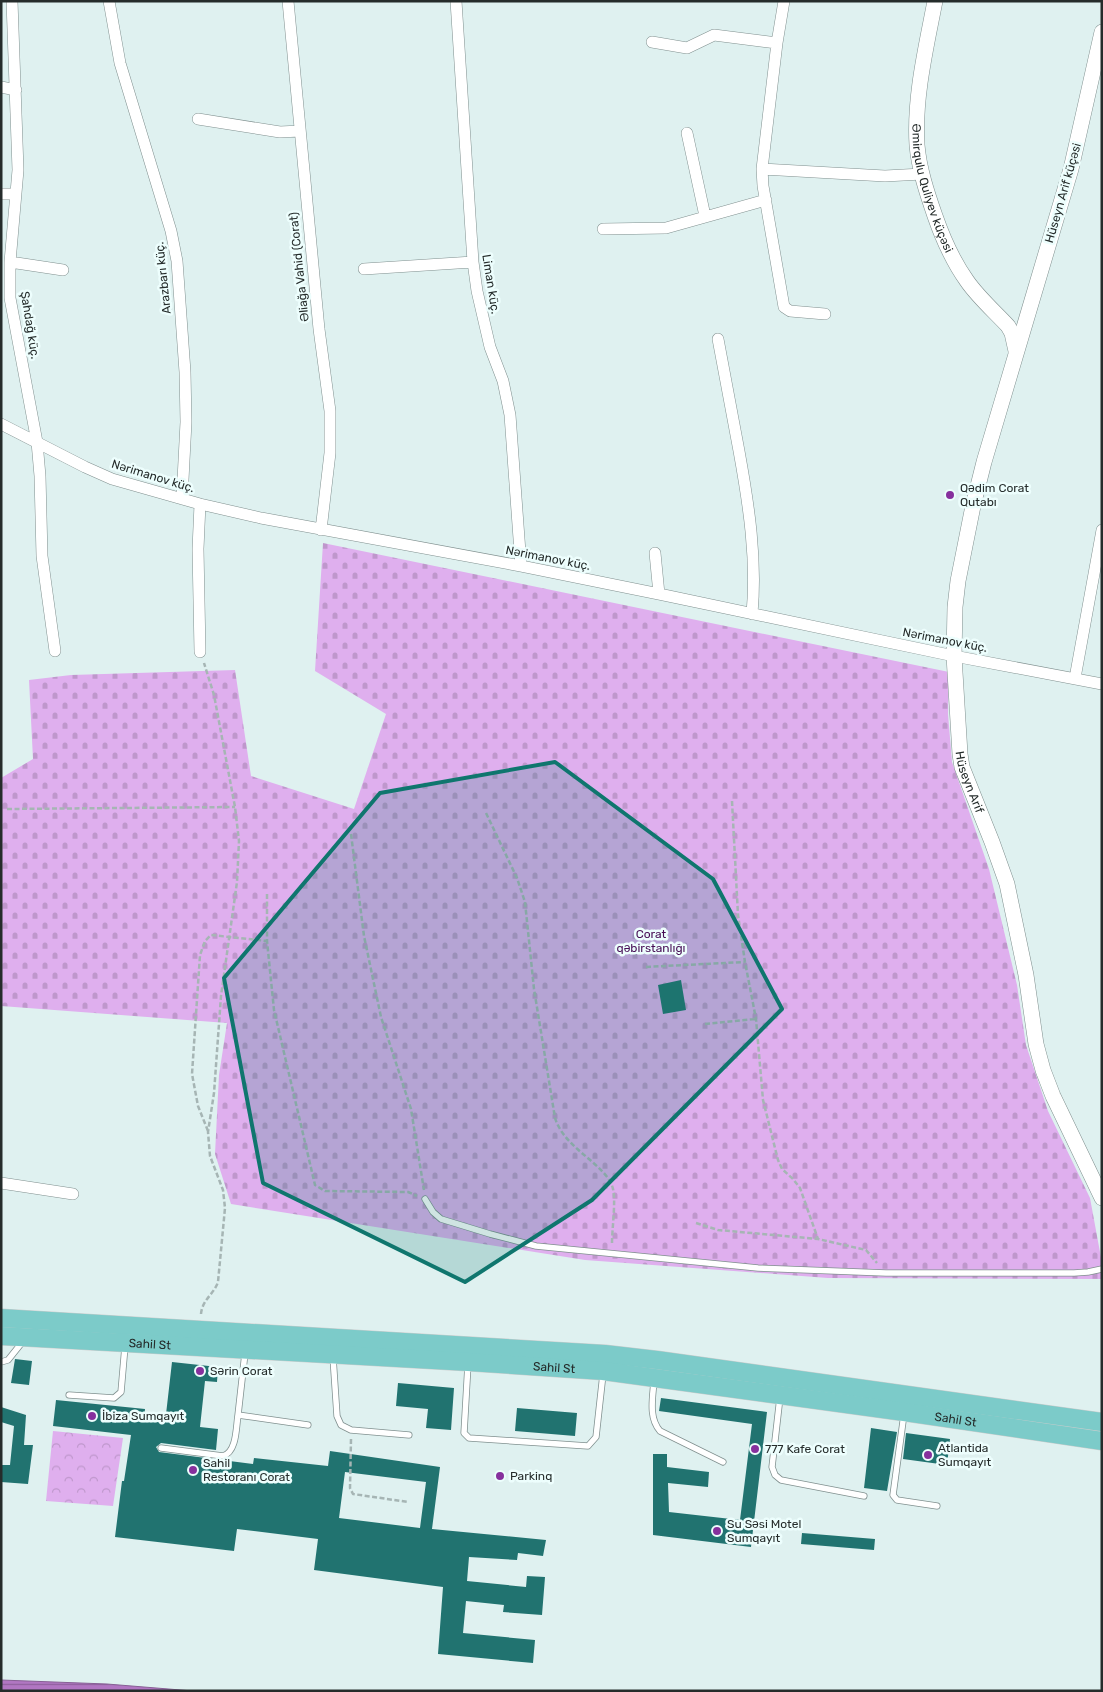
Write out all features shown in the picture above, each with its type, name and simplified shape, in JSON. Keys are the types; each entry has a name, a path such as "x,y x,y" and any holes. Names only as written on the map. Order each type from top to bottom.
{"main road":[{"name":"Sahil St","path":"1,1318 605,1354 1102,1422"},
{"name":"Sahil St","path":"1,1336 603,1371 1102,1441"}],"street":[{"name":"Şahdağ küç.","path":"12,1 18,170 10,262 10,298 37,442 40,476 42,556 55,651"},
{"name":"Arazbarı küç.","path":"109,1 120,63 171,231 177,261 185,372 186,422 182,500"},
{"name":"Əliağa Vahid (Corat)","path":"288,1 319,328 330,411 330,453 321,530"},
{"name":"Liman küç.","path":"456,1 473,262 477,291 490,347 508,400 521,566"},
{"path":"784,1 762,169 766,200 784,308 790,311 825,314"},
{"name":"Əmirqulu Quliyev küçəsi","path":"935,1 919,95 917,124 922,174 948,251 967,282 1008,326 1012,333 1016,352"},
{"name":"Hüseyn Arif küçəsi","path":"1016,352 1071,169 1102,32"},
{"path":"652,42 687,48 714,35 777,43"},
{"path":"1,87 16,90"},
{"path":"198,119 280,132 300,131"},
{"path":"687,133 705,216"},
{"path":"762,169 886,176 922,174"},
{"path":"1,194 16,194"},
{"path":"603,229 666,228 766,200"},
{"path":"10,262 63,270"},
{"path":"364,269 473,262"},
{"path":"998,316 1011,319 1019,317 1030,305"},
{"path":"718,339 749,510 754,560 752,614"},
{"name":"Hüseyn Arif","path":"1016,352 984,462 958,581 955,607 954,656 958,741 962,767 1005,878 1026,975 1036,1044 1043,1070 1053,1096 1102,1198"},
{"name":"Nərimanov küç.","path":"1,424 112,479 182,500 321,530 521,566 954,656 1102,684"},
{"path":"200,504 198,549 200,652"},
{"path":"1075,678 1102,530"},
{"path":"655,553 659,594"},
{"path":"1,1183 73,1194"}],"lane":[{"path":"425,1199 432,1212 441,1219 490,1234 536,1246 611,1255 758,1268 886,1273 1074,1273 1102,1269"},
{"path":"1,1362 8,1360 26,1338"},
{"path":"69,1394 114,1398 119,1396 121,1392 125,1343"},
{"path":"161,1448 223,1456 228,1455 232,1450 238,1415 245,1350"},
{"path":"333,1355 337,1416 341,1425 351,1430 408,1435"},
{"path":"468,1362 464,1433 469,1438 588,1446 596,1437 603,1371"},
{"path":"654,1378 652,1415 654,1424 660,1431 723,1462"},
{"path":"780,1395 772,1467 775,1475 781,1480 864,1496"},
{"path":"904,1412 892,1494 897,1500 937,1506"},
{"path":"238,1415 308,1426"}],"path":[{"path":"199,1330 201,1308 216,1289 218,1282 225,1208 223,1190 210,1156 208,1132 214,1093 221,996 237,882 239,841 235,807 214,695 200,652"},
{"path":"732,801 738,915 756,1019 763,1100 778,1160 782,1169 800,1188 818,1239"},
{"path":"7,809 235,807"},
{"path":"486,813 517,878 525,902 534,988 558,1129 566,1140 609,1179 614,1190 611,1255"},
{"path":"351,834 364,936 381,1017 411,1109 425,1199"},
{"path":"266,894 267,941 274,1010 314,1185 325,1191 408,1192 425,1199"},
{"path":"208,1132 198,1106 192,1074 200,955 205,941 212,935 267,941"},
{"path":"646,967 745,962"},
{"path":"705,1024 756,1019"},
{"path":"696,1223 718,1230 818,1239 866,1250 886,1273"},
{"path":"351,1430 350,1488 353,1494 408,1502"}],"highlighted area":[{"path":"555,762 713,879 782,1009 592,1200 465,1282 263,1183 224,978 380,793"}],"green space":[{"name":"Corat qəbirstanlığı","path":"323,543 949,672 948,714 952,762 989,869 1017,985 1026,1045 1048,1111 1090,1198 1102,1263 1102,1279 828,1278 585,1260 231,1204 215,1154 219,1075 227,1023 1,1006 1,778 33,759 29,680 71,675 235,670 251,776 354,809 386,714 315,671"},
{"path":"53,1431 123,1438 113,1506 46,1501"}],"shaded area":[{"path":"1,1680 107,1684 193,1691 1,1691"}],"building":[{"path":"681,980 686,1010 663,1014 658,985"},
{"path":"15,1359 32,1361 29,1385 11,1383"},
{"path":"172,1362 218,1367 217,1382 205,1381 200,1427 218,1429 216,1450 161,1443 156,1447 159,1452 253,1464 254,1458 328,1466 330,1451 440,1467 432,1529 546,1540 543,1556 518,1553 517,1560 469,1557 467,1581 526,1587 527,1576 545,1577 542,1615 503,1612 504,1605 466,1601 463,1633 535,1640 533,1663 438,1654 443,1587 314,1570 318,1539 237,1529 234,1551 115,1537 122,1481 124,1481 131,1435 53,1426 56,1400 145,1409 144,1420 165,1423","holes":["345,1472 426,1482 420,1528 339,1518"]},
{"path":"398,1383 454,1388 451,1430 426,1428 428,1409 396,1406"},
{"path":"661,1398 767,1412 751,1547 653,1535 653,1454 667,1454 667,1467 709,1472 708,1487 668,1483 669,1512 740,1520 752,1424 659,1411"},
{"path":"1,1407 26,1415 24,1445 33,1445 28,1484 1,1482 1,1465 10,1465 14,1426 1,1422"},
{"path":"517,1408 577,1413 575,1436 515,1431"},
{"path":"871,1428 897,1432 887,1491 864,1488"},
{"path":"906,1433 950,1439 947,1465 903,1459"},
{"path":"802,1533 875,1539 874,1550 801,1544"}],"place":[{"name":"Qədim Corat Qutabı","path":"950,495"},
{"name":"Sərin Corat","path":"200,1371"},
{"name":"İbiza Sumqayıt","path":"92,1416"},
{"name":"777 Kafe Corat","path":"755,1449"},
{"name":"Atlantida Sumqayıt","path":"928,1455"},
{"name":"Sahil Restoranı Corat","path":"193,1470"},
{"name":"Parkinq","path":"500,1476"},
{"name":"Su Səsi Motel Sumqayıt","path":"717,1531"}]}
